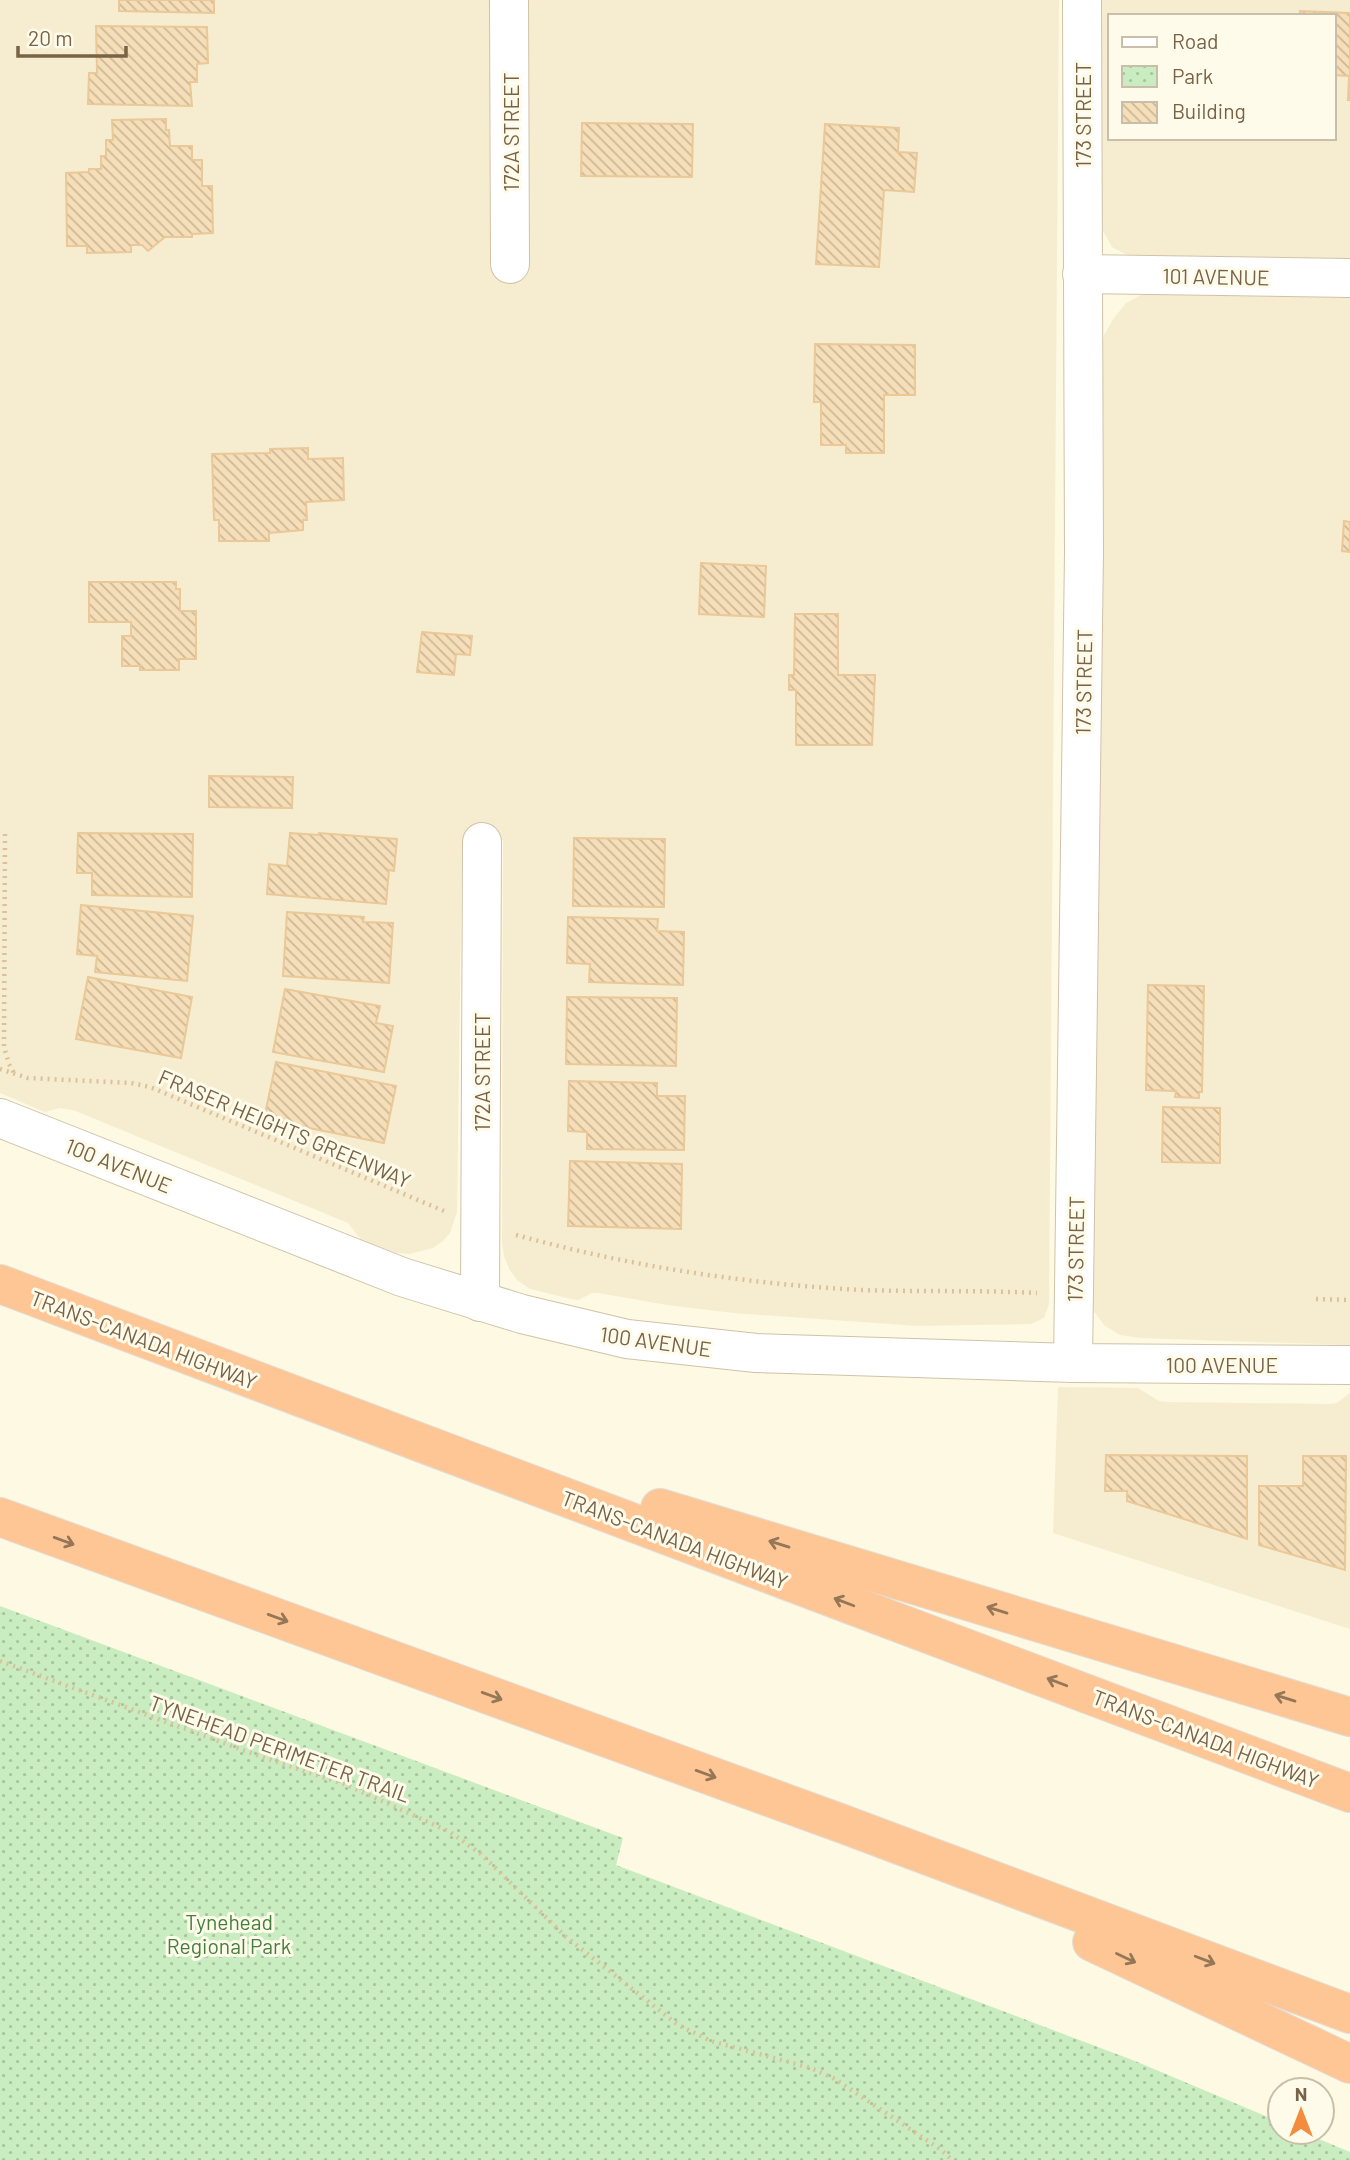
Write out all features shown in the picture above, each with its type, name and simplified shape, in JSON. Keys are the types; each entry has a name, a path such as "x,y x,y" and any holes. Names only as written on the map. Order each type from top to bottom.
{"highway":[{"name":"TRANS-CANADA HIGHWAY","path":"0,1284 1350,1793"},
{"path":"316,1404 1350,1717"},
{"path":"0,1517 843,1824 1350,2014"},
{"path":"843,1824 1350,2064"}],"street":[{"name":"172A STREET","path":"509,0 510,264"},
{"name":"173 STREET","path":"1073,1363 1084,553 1082,0"},
{"name":"101 AVENUE","path":"1082,274 1350,278"},
{"name":"172A STREET","path":"480,1302 482,842"},
{"name":"100 AVENUE","path":"0,1118 402,1277 480,1302 627,1339 756,1353 1073,1363 1350,1365"}],"path":[{"path":"5,834 4,1047 15,1073"},
{"name":"FRASER HEIGHTS GREENWAY","path":"0,1069 39,1080 131,1083 149,1087 432,1207"},
{"path":"530,1239 646,1265 793,1285 863,1290 1040,1293"},
{"path":"1316,1299 1350,1300"},
{"name":"TYNEHEAD PERIMETER TRAIL","path":"0,1661 347,1786 450,1832 481,1854 565,1936 678,2025 711,2041 811,2068 835,2079 940,2149 952,2160"}],"shaded area":[{"path":"0,0 1059,0 1049,1304 1044,1318 1031,1324 918,1326 733,1313 598,1293 578,1300 571,1299 530,1289 517,1280 509,1269 502,1242 503,840 462,840 457,1212 450,1233 433,1248 409,1254 397,1253 362,1241 348,1223 73,1110 59,1108 45,1112 0,1093"},
{"path":"1101,0 1350,0 1350,259 1127,255 1112,247 1103,231"},
{"path":"1158,292 1350,294 1350,1345 1140,1338 1120,1335 1104,1325 1093,1310 1100,354 1104,335 1126,303 1141,295"},
{"path":"1058,1387 1138,1388 1159,1401 1168,1402 1330,1404 1337,1403 1350,1393 1350,1629 1053,1533"}],"green space":[{"name":"Tynehead Regional Park","path":"0,1606 623,1838 616,1865 1135,2061 1266,2116 1266,2146 1336,2146 1350,2152 1350,2160 0,2160"}],"building":[{"path":"119,0 214,0 214,13 119,11"},
{"path":"1300,11 1350,13 1350,100 1349,76 1336,75 1336,14 1300,14"},
{"path":"96,26 207,27 208,63 197,64 197,82 190,82 192,106 88,104 89,73 97,73"},
{"path":"166,119 170,146 192,146 192,160 202,160 202,186 212,186 213,233 192,234 192,237 165,237 148,251 142,245 131,245 131,252 87,253 87,246 67,246 66,173 101,169 101,156 106,156 106,140 113,140 112,120"},
{"path":"582,123 693,124 692,177 581,176"},
{"path":"825,124 899,128 898,152 917,153 914,192 884,190 879,267 816,264"},
{"path":"815,344 915,345 915,395 884,395 884,453 846,453 846,445 821,445 821,402 814,402"},
{"path":"308,448 308,459 343,458 344,500 306,502 307,520 303,520 303,530 269,533 269,541 219,541 219,520 214,520 212,454 270,453 270,449"},
{"path":"1344,521 1350,522 1350,552 1342,551"},
{"path":"701,563 766,566 764,617 699,614"},
{"path":"89,582 176,582 176,589 180,589 180,611 196,611 196,659 179,659 179,670 140,670 140,666 122,666 122,636 131,636 131,622 89,622"},
{"path":"795,614 838,614 838,675 875,675 872,745 796,745 796,690 789,690 789,675 794,675"},
{"path":"422,632 472,636 470,655 456,654 454,675 417,672"},
{"path":"209,776 293,777 292,808 209,807"},
{"path":"78,833 193,834 192,897 92,895 92,873 77,873"},
{"path":"290,833 397,839 394,871 389,870 386,904 267,894 269,864 287,866"},
{"path":"574,838 665,839 664,907 573,906"},
{"path":"81,905 193,916 187,981 95,972 97,956 77,954"},
{"path":"287,912 364,917 363,922 393,923 389,983 283,976"},
{"path":"568,917 658,919 657,931 684,932 683,985 589,982 590,964 567,963"},
{"path":"88,977 192,997 181,1058 76,1039"},
{"path":"1148,985 1204,986 1202,1092 1199,1092 1199,1098 1175,1097 1176,1091 1146,1090"},
{"path":"285,989 380,1006 376,1023 393,1026 384,1072 273,1052"},
{"path":"567,997 677,998 676,1066 566,1064"},
{"path":"276,1062 396,1086 384,1143 264,1119"},
{"path":"569,1081 657,1083 657,1096 685,1096 684,1150 587,1149 587,1132 568,1131"},
{"path":"1163,1107 1220,1108 1220,1163 1162,1162"},
{"path":"570,1161 682,1164 681,1229 568,1226"},
{"path":"1106,1455 1247,1456 1247,1539 1127,1501 1127,1491 1105,1491"},
{"path":"1303,1456 1346,1456 1345,1570 1259,1545 1259,1486 1303,1486"}]}
